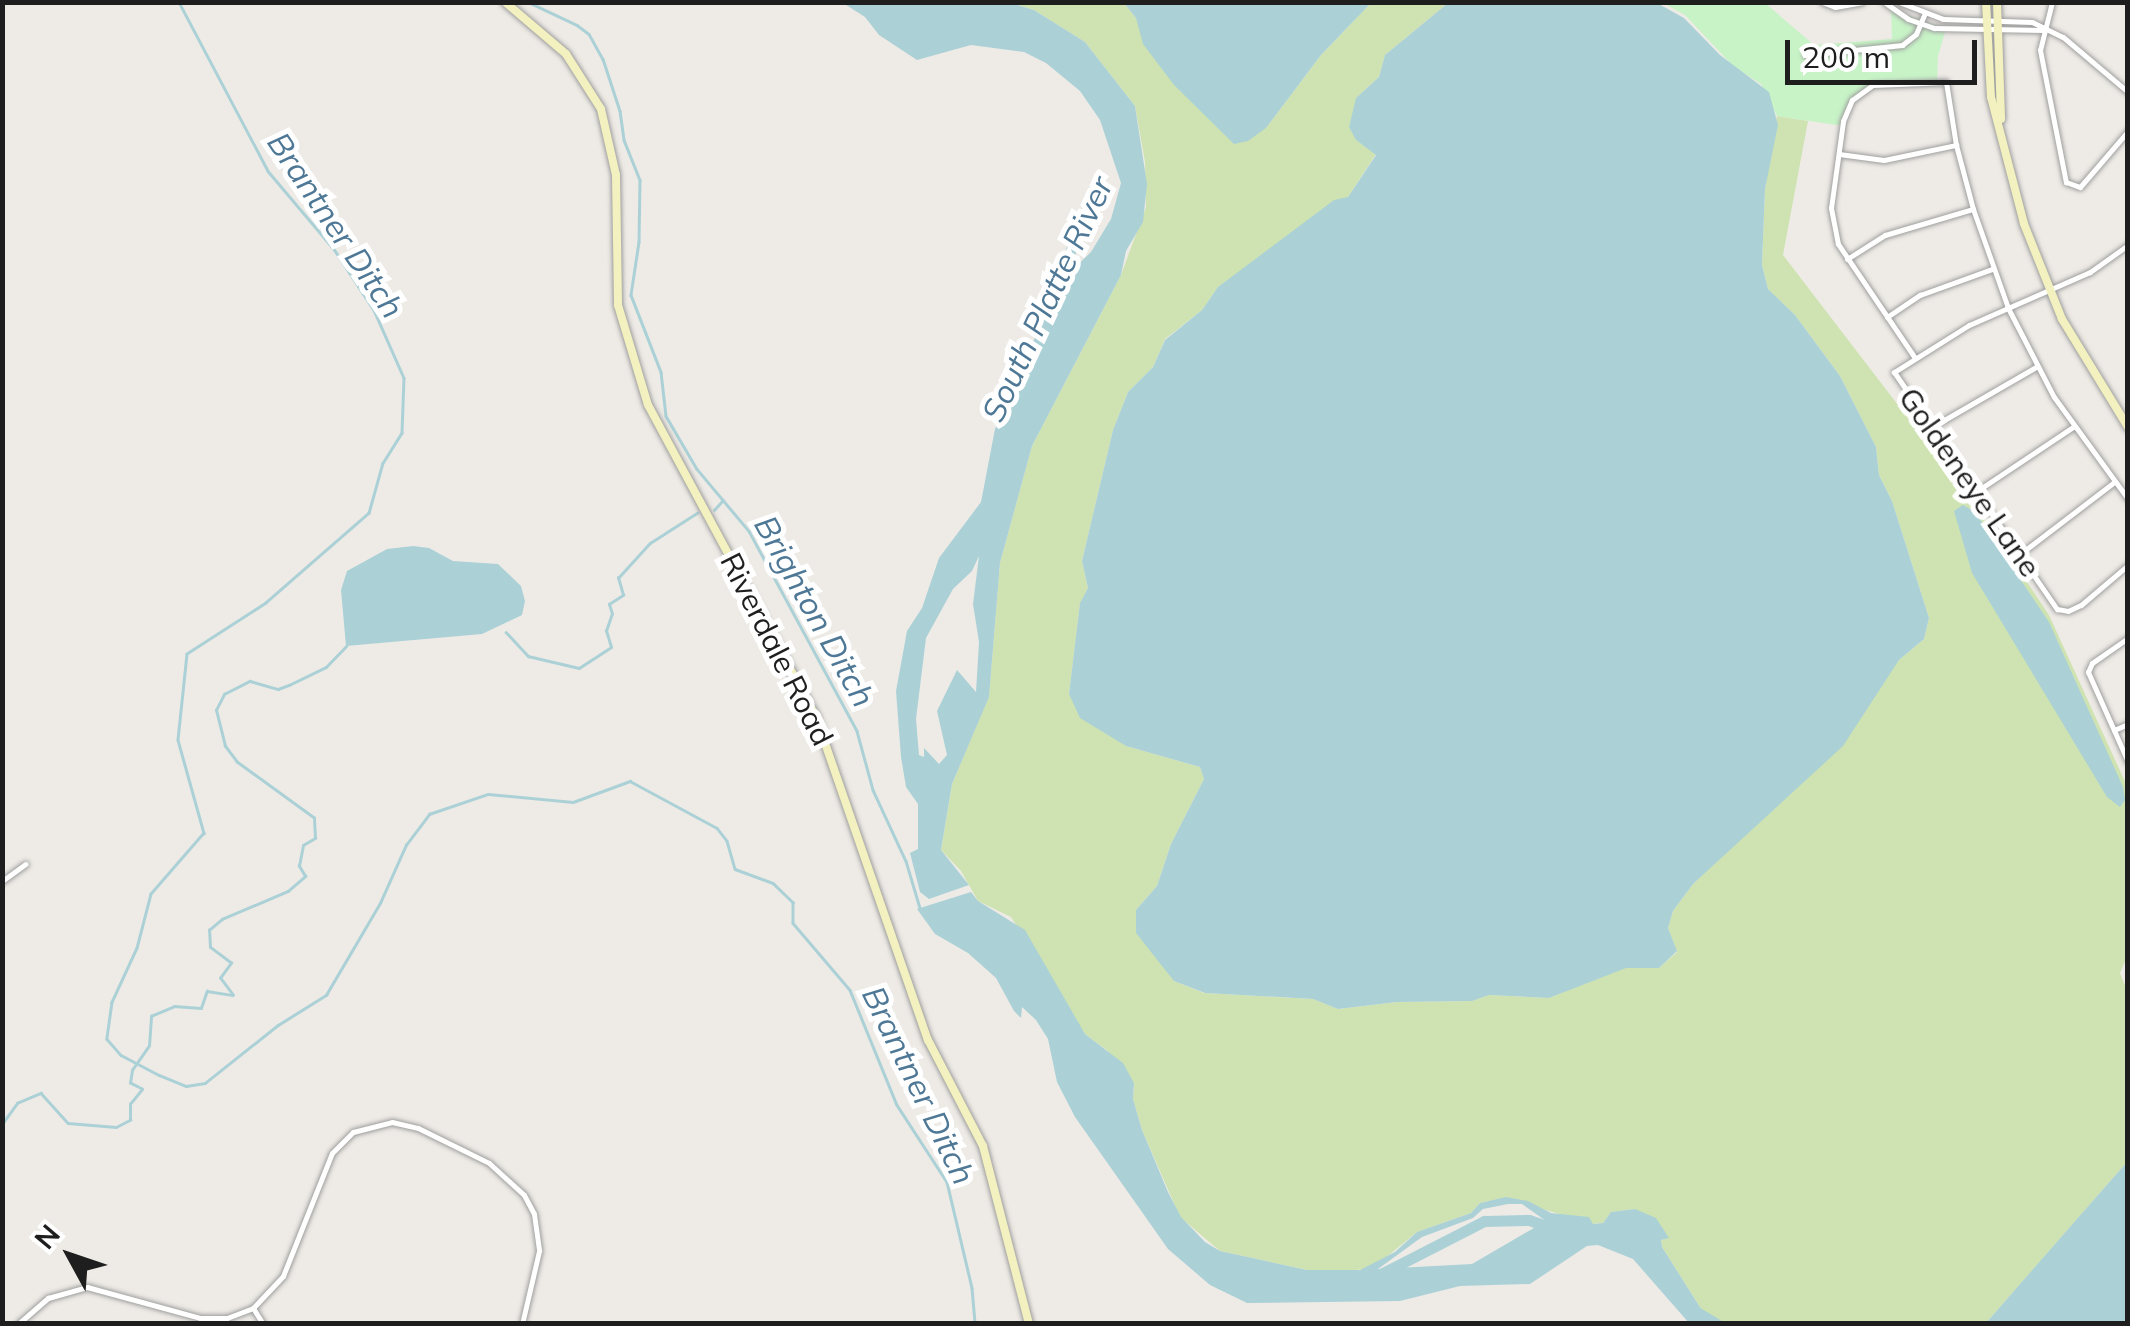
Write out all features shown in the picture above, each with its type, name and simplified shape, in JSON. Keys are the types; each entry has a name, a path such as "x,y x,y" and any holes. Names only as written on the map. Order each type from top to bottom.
{"street":[{"name":"Riverdale Road","path":"505,2 566,54 601,109 616,176 618,305 645,395 816,716 928,1040 986,1154 1029,1324"},
{"path":"1822,2 1834,7 1862,2"},
{"path":"1884,2 1921,24 2046,30"},
{"path":"1900,2 1924,15 2032,22 2063,37 2128,92"},
{"path":"1986,2 1991,19 1992,97 2018,206 2048,290 2084,360 2128,427"},
{"path":"1991,19 1997,2"},
{"path":"2052,2 2041,58 2064,180 2072,187"},
{"path":"1805,55 1902,45 1924,15"},
{"path":"2128,246 2090,272 2008,308 1915,358 1847,259 1830,217 1848,106 1873,86 1946,82 1956,145 1973,209 2008,308 2036,367 2073,427 2128,499"},
{"path":"2072,187 2086,181 2128,131"},
{"path":"1839,154 1880,161 1956,145"},
{"path":"2070,195 2072,187"},
{"path":"1847,259 1884,235 1973,209"},
{"path":"1887,317 1920,295 1992,270"},
{"name":"Goldeneye Lane","path":"1915,358 1894,372 2061,612 2081,605 2128,565"},
{"path":"1932,428 2036,367"},
{"path":"1977,492 2073,427"},
{"path":"2020,554 2114,482"},
{"path":"2128,638 2092,663 2088,672 2128,762"},
{"path":"2114,730 2128,724"},
{"path":"2,881 25,864"},
{"path":"18,1324 48,1298 87,1287 200,1318 228,1318 254,1308 284,1276 332,1153 350,1134 370,1125 392,1122 418,1128 489,1163 518,1188 534,1214 538,1241 522,1324"},
{"path":"254,1308 263,1324"}],"green space":[{"path":"1011,3 1124,3 1136,18 1266,128 1321,55 1371,3 1448,3 1385,55 1379,77 1356,98 1356,140 1376,154 1348,197 1218,287 1202,310 1165,339 1153,367 1128,392 1113,430 1082,561 1088,588 1080,604 1069,694 1126,746 1200,767 1204,779 1171,844 1157,886 1136,910 1174,981 1204,993 1313,999 1338,1009 1397,1002 1472,1001 1489,995 1549,998 1626,967 1659,968 1677,952 1668,928 1673,911 1693,884 1775,806 1899,660 1924,639 1929,618 1892,501 1879,475 1876,447 1840,376 1795,315 1768,289 1762,265 1765,189 1777,116 1808,121 1783,255 1983,516 2049,615 2127,786 2128,955 2120,973 2128,993 2127,1162 1986,1323 1710,1323 1662,1247 1661,1240 1668,1238 1635,1209 1611,1212 1603,1223 1592,1224 1588,1217 1574,1218 1503,1198 1480,1203 1471,1213 1417,1232 1373,1268 1347,1271 1307,1270 1220,1251 1180,1217 1142,1130 1133,1099 1134,1083 1108,1051 1085,1034 1011,917 978,901 961,871 941,850 952,784 989,696 1000,563 1032,446 1121,275 1146,207 1145,162 1135,106 1085,42 1034,10"},
{"path":"1663,3 1765,3 1814,45 1892,39 1891,9 1946,29 1938,56 1937,82 1873,85 1852,100 1843,126 1777,116 1761,84 1733,66 1685,15"}],"water":[{"path":"843,3 1011,3 1034,10 1085,42 1135,106 1147,184 1143,222 1126,251 1121,275 1032,446 1000,563 989,697 952,784 941,850 969,885 929,899 920,892 910,853 918,849 918,804 906,787 901,757 896,691 907,631 922,608 939,558 981,502 995,429 1016,390 1072,233 1096,187 1101,187 1068,274 1091,252 1111,219 1121,183 1100,120 1080,91 1046,63 1024,52 971,45 917,60 879,35 865,17","holes":["979,556 973,604 979,642 976,692 957,670 937,711 947,755 939,764 924,748 924,757 919,755 916,719 926,638 953,589 972,571"]},
{"path":"1124,3 1371,3 1321,55 1266,128 1248,141 1234,144 1174,85 1143,44 1136,18"},
{"path":"1448,3 1657,3 1684,18 1720,55 1769,92 1778,125 1765,189 1762,265 1768,289 1795,315 1840,376 1876,447 1879,475 1892,501 1929,618 1924,639 1899,660 1843,746 1693,884 1673,911 1668,928 1677,951 1659,968 1626,968 1549,998 1489,995 1472,1001 1397,1002 1338,1009 1313,999 1205,993 1174,981 1136,933 1136,910 1157,886 1171,844 1204,779 1200,767 1126,746 1080,718 1069,694 1080,603 1088,588 1082,561 1113,430 1128,392 1153,367 1165,340 1202,310 1218,287 1334,200 1348,197 1376,155 1356,140 1349,127 1356,98 1379,77 1385,55"},
{"path":"1963,505 1975,512 2049,622 2123,787 2125,800 2120,807 2107,797 1972,573 1954,511"},
{"path":"429,548 453,561 498,564 521,586 525,601 522,615 482,634 346,646 341,590 347,571 387,549"},
{"path":"971,892 978,901 1025,930 1085,1034 1123,1063 1134,1083 1133,1099 1142,1130 1181,1217 1205,1242 1220,1251 1307,1270 1360,1270 1395,1252 1417,1232 1471,1213 1480,1203 1506,1197 1528,1201 1551,1213 1589,1217 1593,1224 1603,1223 1611,1212 1635,1209 1656,1218 1669,1238 1661,1240 1662,1247 1710,1323 1689,1323 1633,1259 1598,1245 1587,1246 1530,1284 1460,1286 1400,1301 1247,1303 1210,1285 1168,1249 1075,1117 1057,1082 1048,1039 1036,1020 1022,1007 1021,1018 996,978 968,953 935,934 917,909","holes":["1522,1204 1546,1221 1472,1264 1378,1269 1422,1237 1473,1218 1483,1209"]},
{"path":"2127,1162 2127,1323 1986,1323 2055,1244"}],"waterway":[{"name":"Brantner Ditch","path":"179,2 268,171 334,249 374,310 404,378 402,433 383,463 369,513 266,603 187,654 178,740 204,833 151,894 137,948 112,1002 107,1039 121,1055 159,1075 186,1086 205,1083 278,1025 326,995 380,903 406,845 429,814 488,794 573,802 630,781 717,828 727,841 735,869 773,883 793,902 793,923 850,990 897,1105 947,1182 972,1288 975,1324"},
{"name":"Brighton Ditch","path":"528,2 589,34 603,59 620,111 624,140 640,180 639,242 631,295 661,372 666,416 697,469 749,531 857,731 873,790 906,861 920,908"},
{"path":"714,510 723,500"},
{"path":"506,632 528,656 579,668 611,647 606,631 612,614 609,604 623,595 618,578 650,543 697,513"},
{"path":"2,1124 17,1103 41,1093 68,1123 116,1127 130,1120 130,1104 142,1089 130,1083 132,1070 149,1046 151,1016 174,1006 201,1008 207,991 233,995 220,978 231,963 210,947 209,930 222,919 288,891 305,876 299,866 303,845 315,838 314,818 237,762 225,746 216,710 224,694 250,681 278,689 289,685 326,667 346,646"},
{"name":"South Platte River","path":"1375,1277 1484,1221 1529,1220 1552,1228"},
{"name":"South Platte River","path":"1695,1311 1717,1324"}]}
